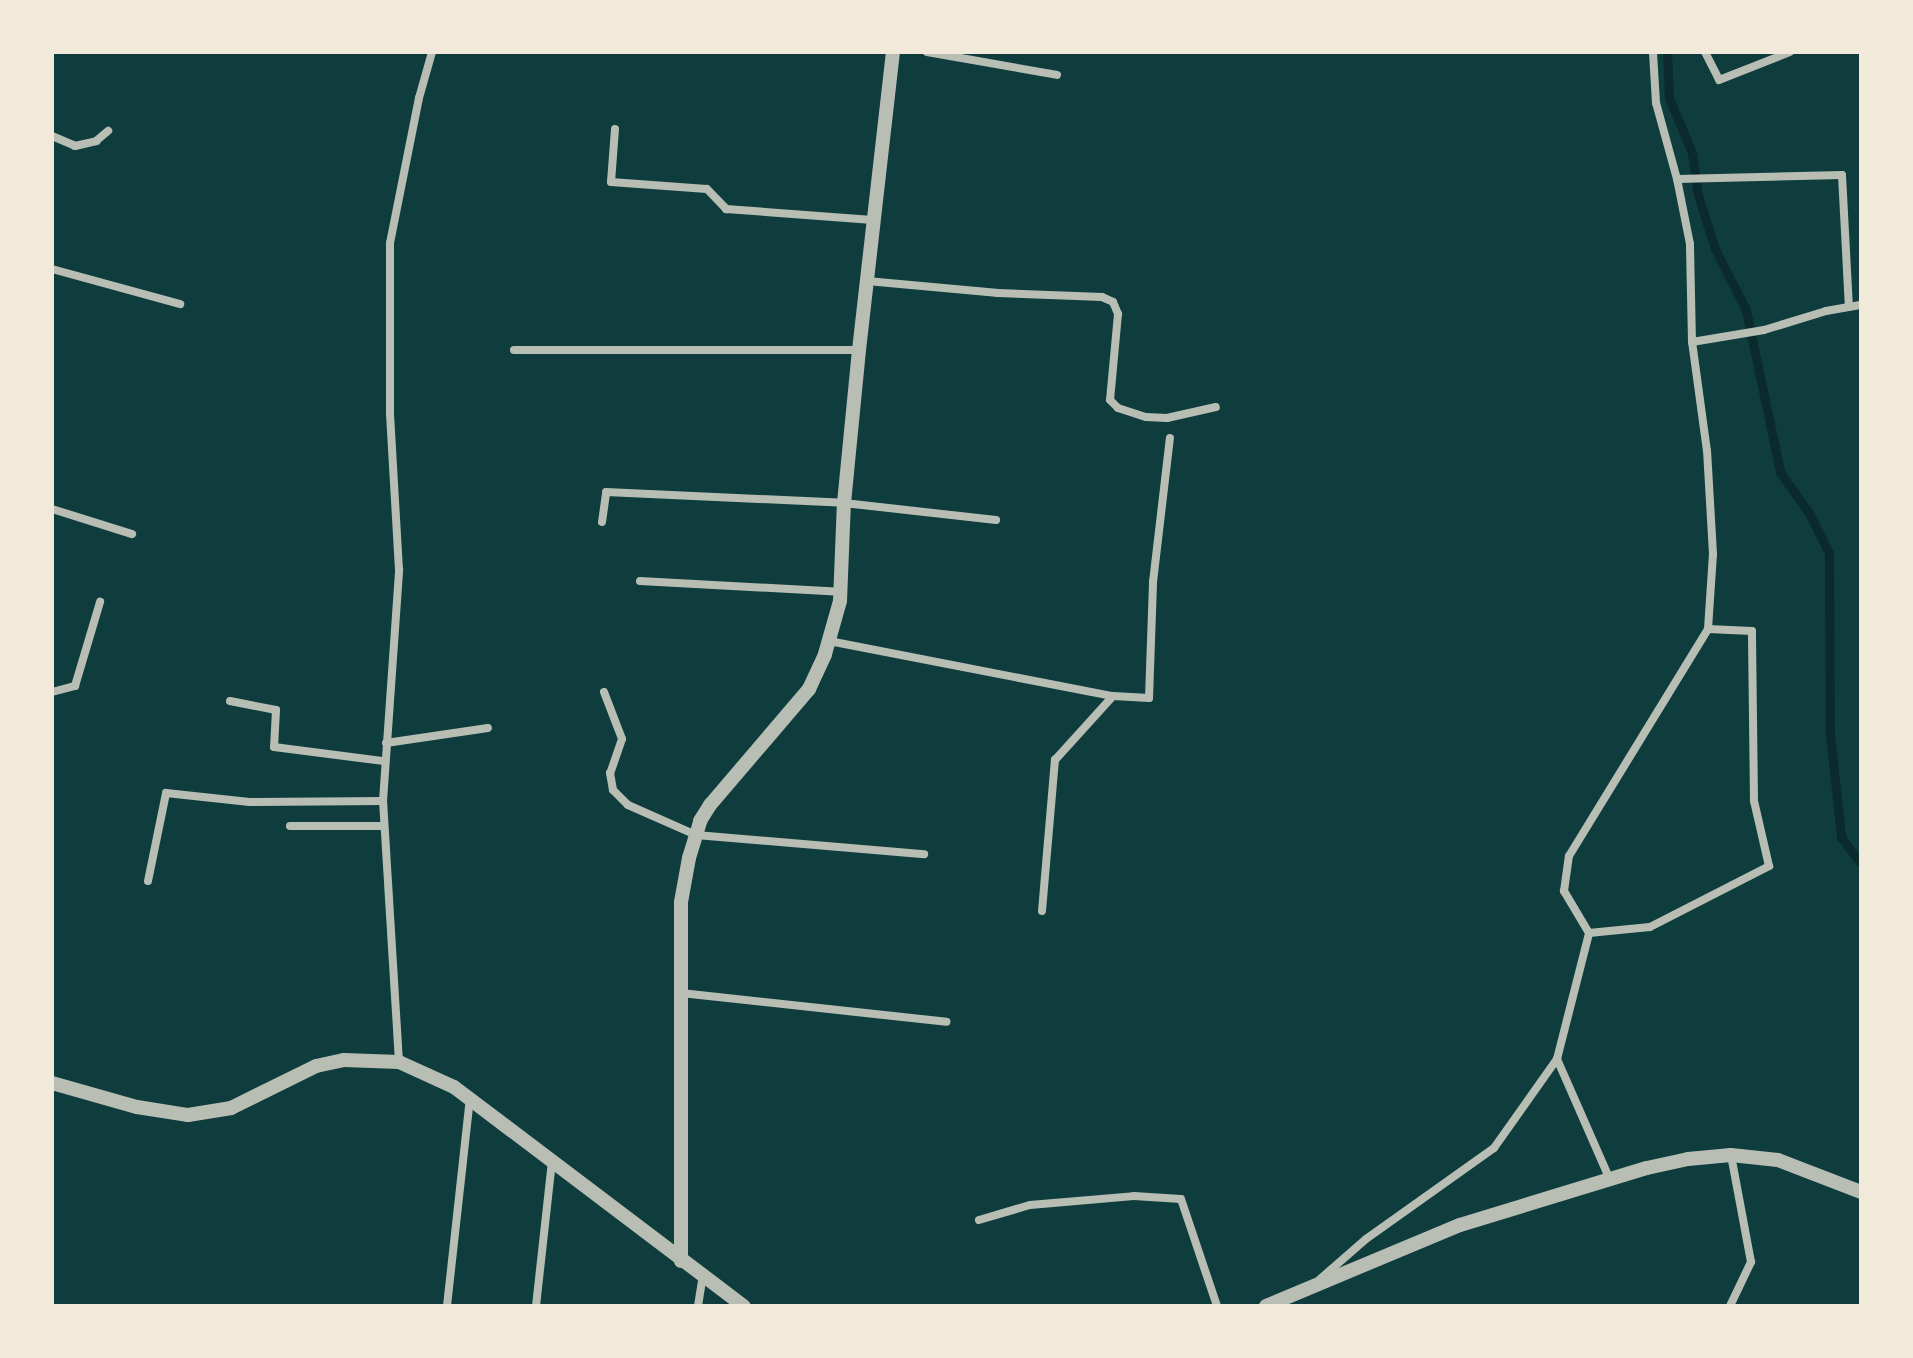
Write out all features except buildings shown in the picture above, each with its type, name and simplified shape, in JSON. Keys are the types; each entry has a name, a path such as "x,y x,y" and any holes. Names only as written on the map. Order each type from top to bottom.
{"street":[{"path":"399,1062 383,801 399,570 390,414 390,243 419,98 432,52"},
{"path":"681,1261 681,902 696,835 710,805 809,689 829,641 840,592 844,503 859,350 893,52"},
{"path":"927,52 1057,75"},
{"path":"1314,1285 1366,1239 1494,1148 1557,1059 1589,933 1564,891 1569,856 1708,629 1713,554 1707,451 1692,342 1690,244 1677,179 1656,103 1653,52"},
{"path":"1705,52 1719,80 1790,52"},
{"path":"615,129 611,182 707,189 726,209 873,220"},
{"path":"52,136 75,146 96,141 108,131"},
{"path":"1677,179 1842,175 1849,307"},
{"path":"52,269 180,304"},
{"path":"867,281 998,293 1102,297 1113,302 1118,314 1110,400 1118,408 1146,417 1167,418 1216,407"},
{"path":"1692,342 1743,335 1861,305"},
{"path":"514,350 859,350"},
{"path":"829,641 1113,696 1149,698 1153,582 1170,438"},
{"path":"602,522 606,492 844,503 996,520"},
{"path":"52,509 132,534"},
{"path":"640,581 840,592"},
{"path":"52,692 75,686 100,602"},
{"path":"1589,933 1650,927 1769,866 1754,801 1752,631 1708,629"},
{"path":"604,692 622,739 610,773 613,790 628,805 696,835 924,854"},
{"path":"1042,911 1055,760 1113,696"},
{"path":"230,701 276,710 274,747 384,761"},
{"path":"386,743 488,728"},
{"path":"148,881 166,793 250,802 383,801"},
{"path":"290,826 384,826"},
{"path":"680,993 946,1022"},
{"path":"1557,1059 1610,1180"},
{"path":"52,1083 137,1107 188,1115 231,1108 316,1066 344,1060 399,1062 454,1087 744,1306"},
{"path":"447,1306 470,1099"},
{"path":"1730,1306 1751,1262 1731,1155"},
{"path":"1266,1306 1460,1225 1688,1159 1731,1155 1778,1160 1861,1192"},
{"path":"536,1306 552,1162"},
{"path":"979,1220 1030,1205 1134,1196 1181,1199 1217,1306"},
{"path":"698,1306 703,1276"}],"waterway":[{"path":"1667,52 1669,98 1692,153 1698,195 1715,249 1746,310 1780,472 1809,513 1829,553 1830,735 1841,837 1861,864"}]}
